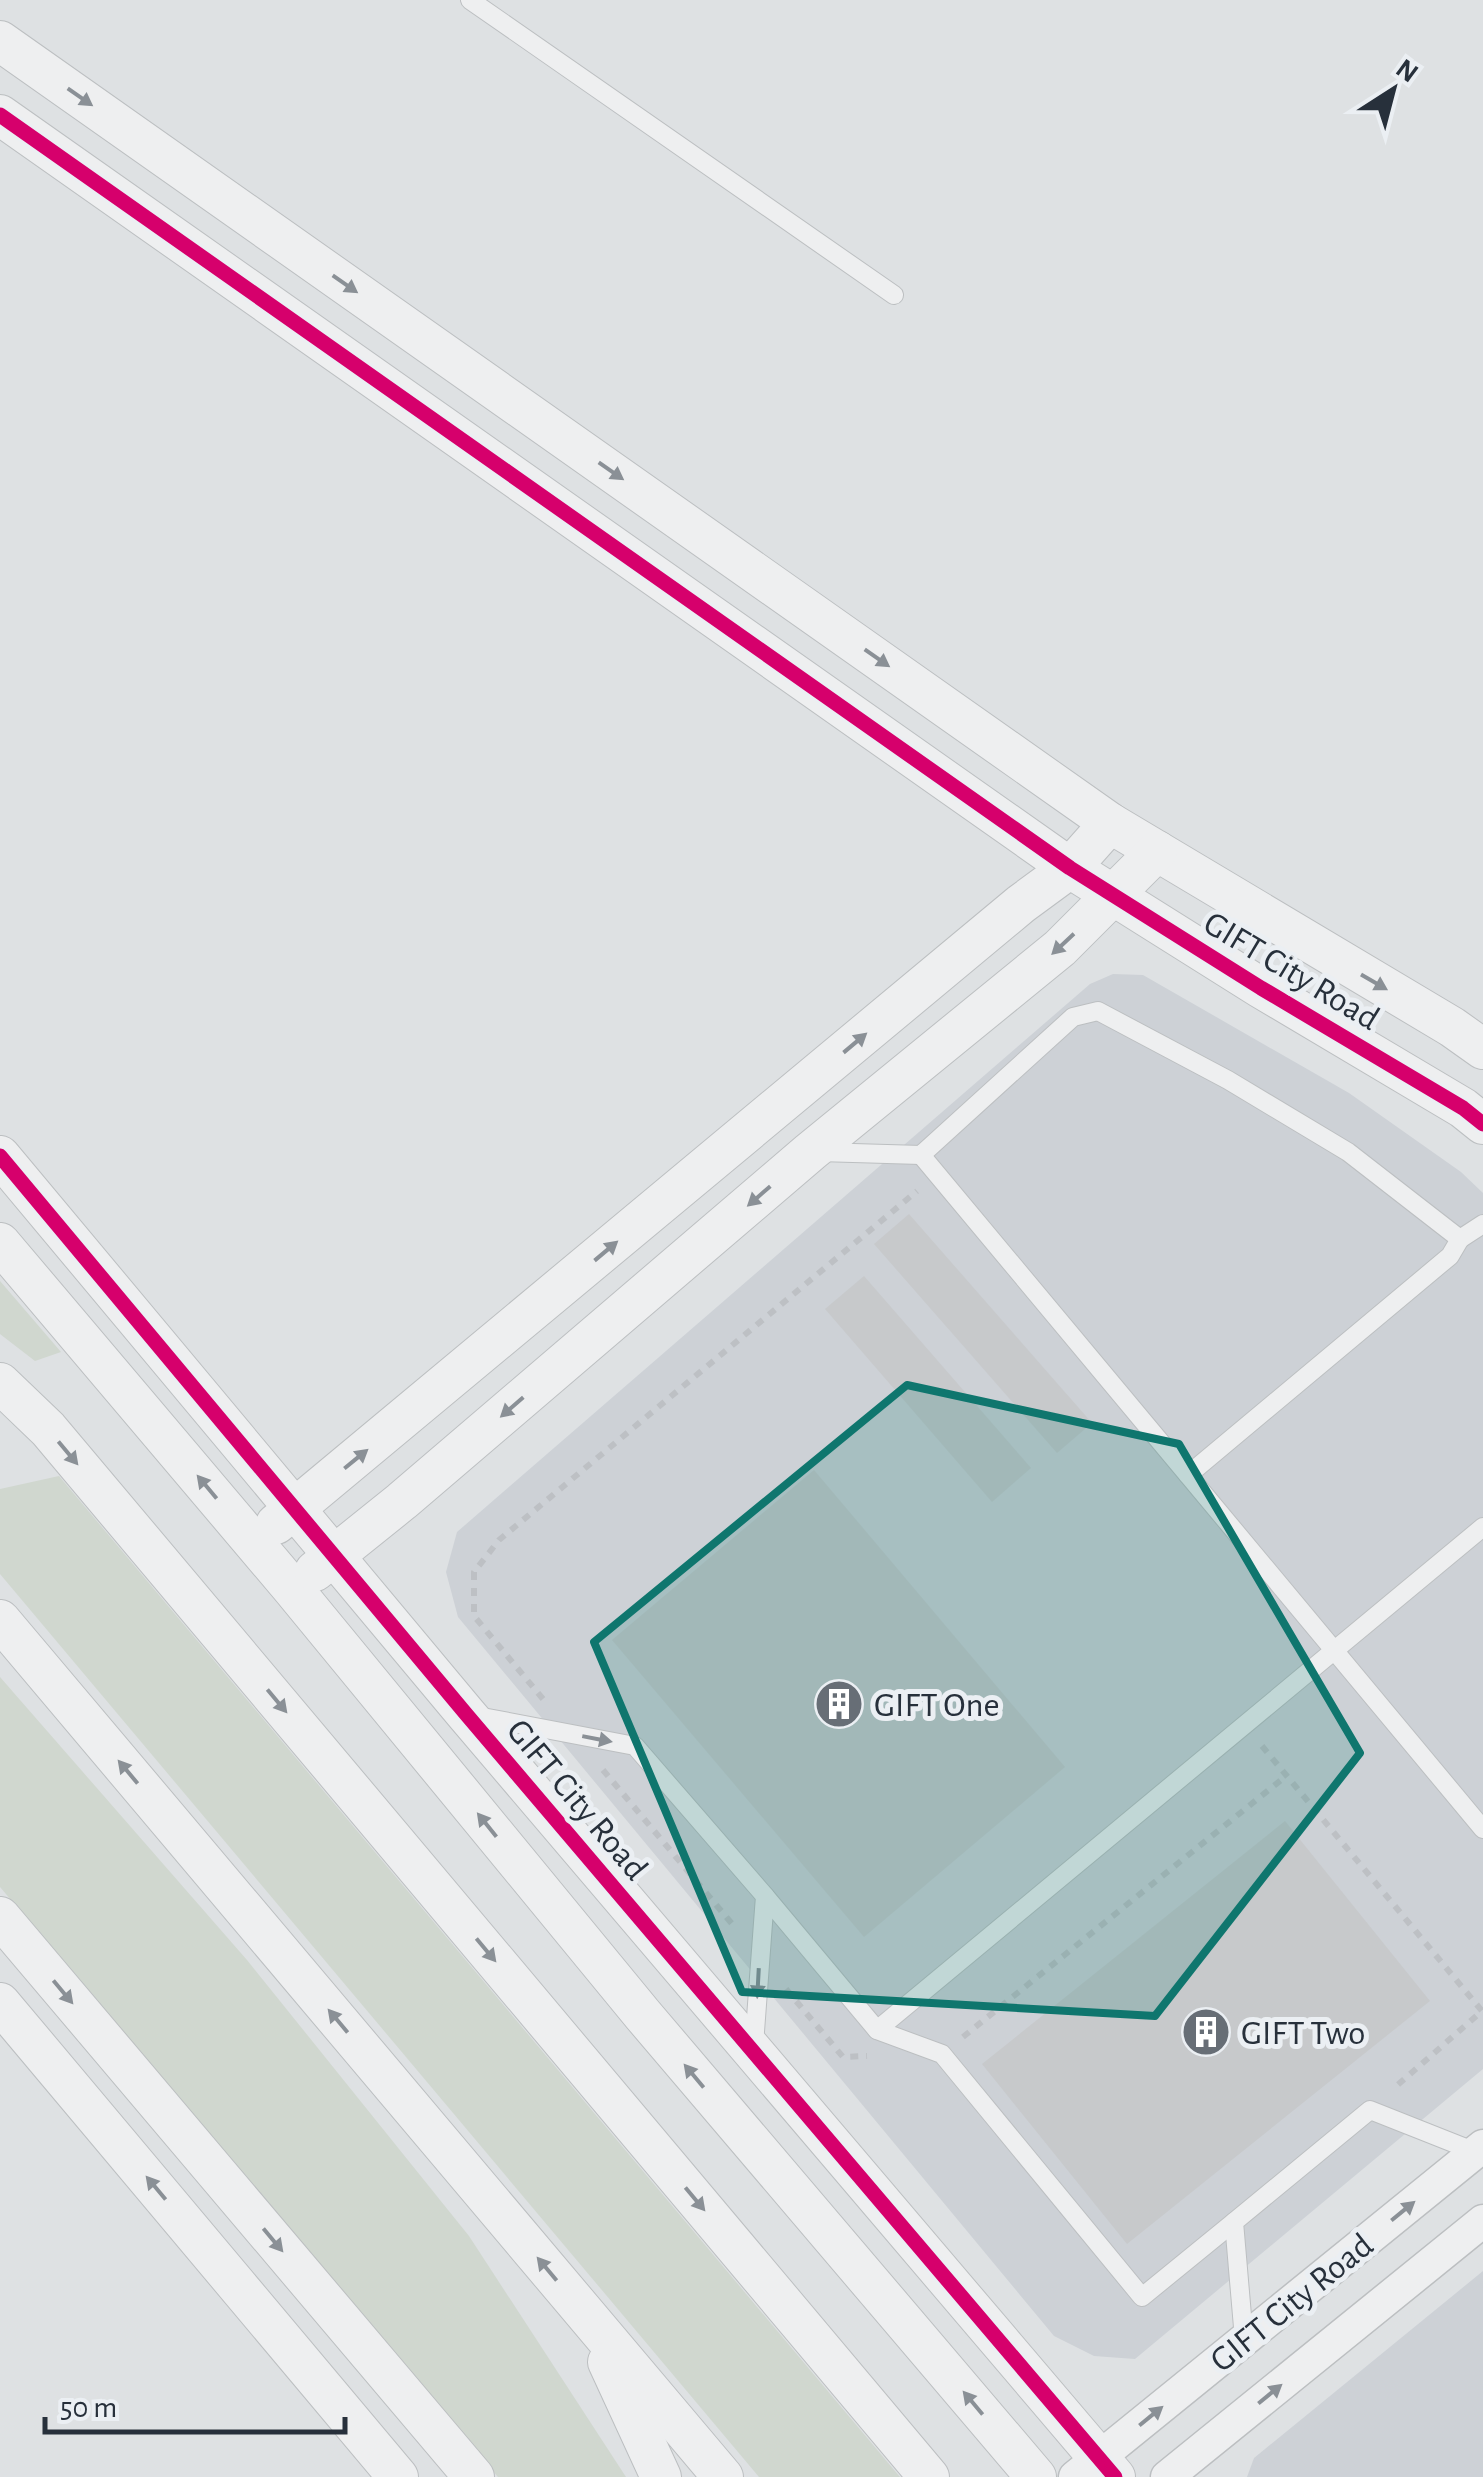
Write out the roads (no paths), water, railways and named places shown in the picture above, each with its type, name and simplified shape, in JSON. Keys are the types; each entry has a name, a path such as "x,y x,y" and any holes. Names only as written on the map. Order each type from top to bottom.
{"street":[{"name":"GIFT City Road","path":"0,40 1110,823 1483,1049"},
{"name":"GIFT City Road","path":"0,115 1070,868 1448,1098 1483,1124"},
{"path":"253,1542 1021,904 1070,868 1110,823"},
{"path":"292,1588 336,1555 810,1152 1060,948 1157,851"},
{"name":"GIFT City Road","path":"0,1156 754,2052 1096,2470 1244,2340 1480,2149"},
{"path":"0,1243 292,1588 642,2015 1036,2477"},
{"path":"0,1383 48,1430 929,2477"},
{"path":"0,1620 723,2477"},
{"path":"0,1917 474,2477"},
{"path":"0,2002 399,2477 442,2440"},
{"name":"GIFT City Road","path":"1168,2477 1483,2221"},
{"path":"587,2317 661,2477"}],"lane":[{"path":"470,0 894,295"},
{"path":"810,1152 921,1154 1073,1016 1098,1010 1228,1080 1348,1152 1460,1239"},
{"path":"921,1154 1483,1829"},
{"path":"1188,1475 1450,1256 1460,1239 1483,1224"},
{"path":"877,2030 1483,1527"},
{"path":"466,1714 635,1746 877,2030 942,2054 1142,2297 1370,2110 1480,2149"},
{"path":"754,2052 766,1896"},
{"path":"1234,2222 1244,2340"}],"place":[{"name":"GIFT One","path":"839,1704"},
{"name":"GIFT Two","path":"1206,2032"}]}
